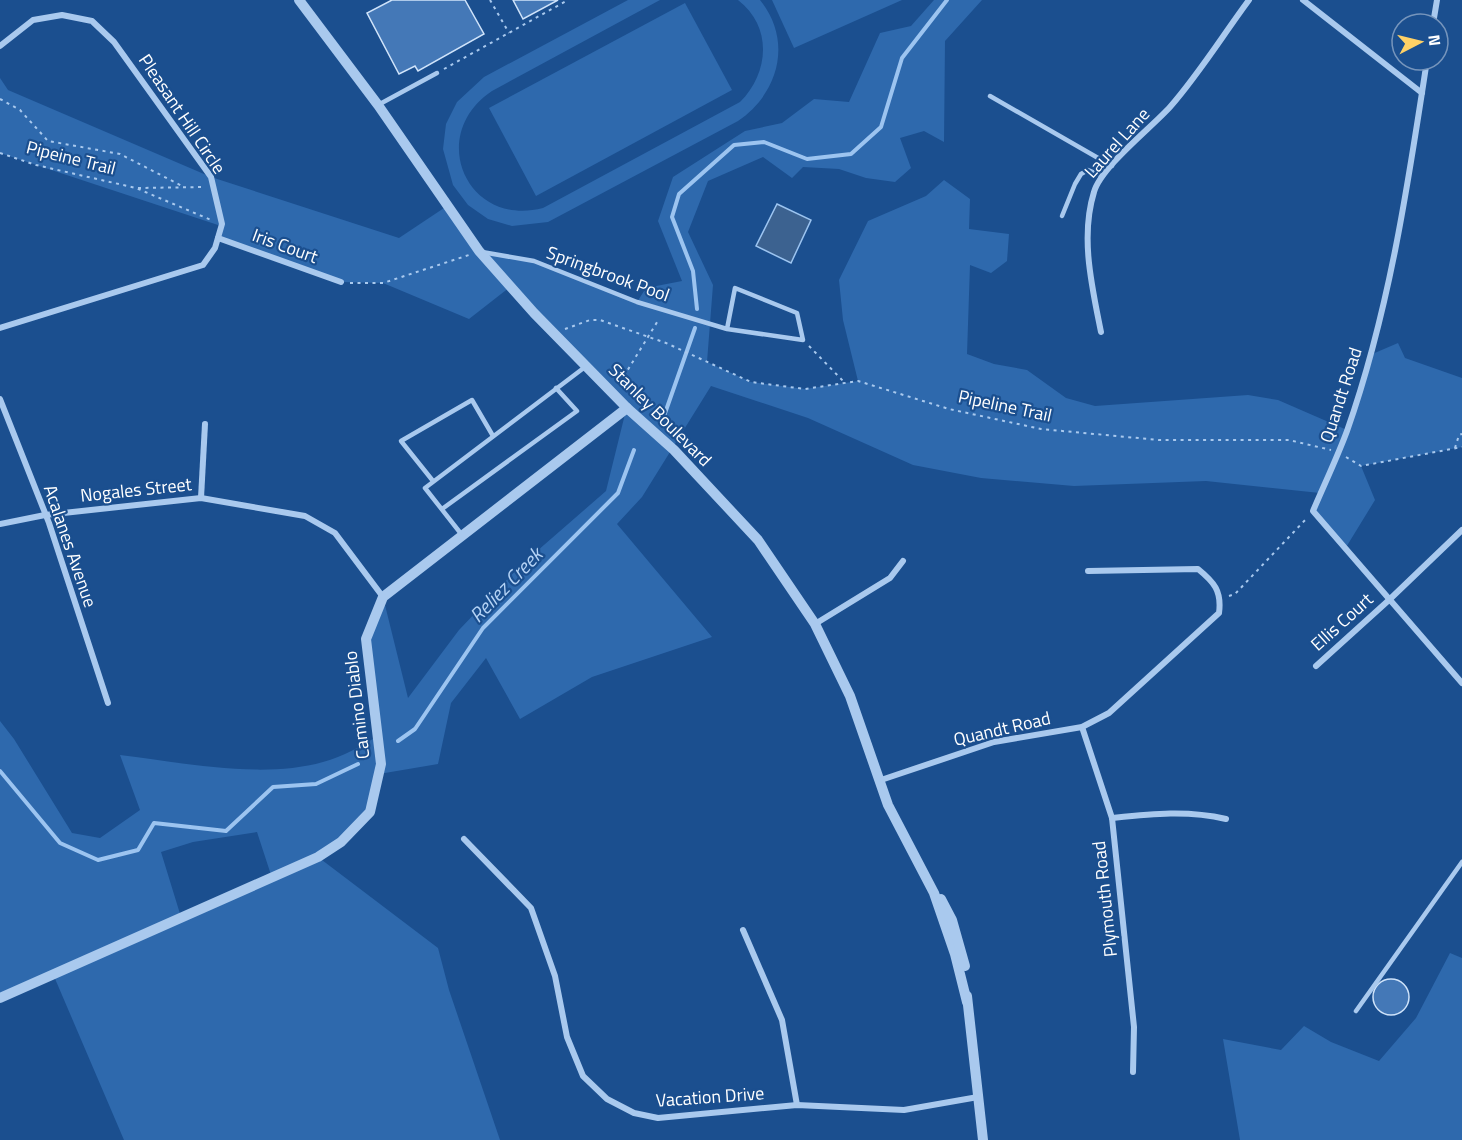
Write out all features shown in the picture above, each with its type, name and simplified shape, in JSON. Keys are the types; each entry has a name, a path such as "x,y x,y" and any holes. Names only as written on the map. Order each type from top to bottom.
{"street":[{"name":"Laurel Lane","path":"1101,332 1090,275 1087,217 1095,188 1112,166 1170,106 1249,0"},
{"path":"1303,0 1422,93"},
{"name":"Stanley Boulevard","path":"302,1 378,105 479,251 554,333 627,408 674,450 758,540 815,624 850,696 878,781 934,892 944,903 962,950 983,1140"},
{"name":"Pleasant Hill Circle","path":"0,46 33,20 62,15 92,21 114,42 211,177 222,224 215,248 203,265 0,328"},
{"name":"Quandt Road","path":"1313,511 1338,452 1370,355 1392,263 1425,72"},
{"name":"Iris Court","path":"218,238 341,282"},
{"name":"Acalanes Avenue","path":"0,399 45,515 108,703"},
{"path":"383,597 627,408"},
{"path":"201,498 205,424"},
{"name":"Nogales Street","path":"0,524 45,515 201,498 305,516 335,533 383,597"},
{"path":"1313,511 1462,683"},
{"name":"Ellis Court","path":"1316,666 1462,530"},
{"path":"815,624 890,578 903,561"},
{"path":"1088,570 1198,569 1216,584 1219,598"},
{"name":"Camino Diablo","path":"0,998 318,857 341,842 370,812 381,764 366,639 383,597"},
{"name":"Quandt Road","path":"878,781 994,742 1082,727 1109,713 1219,613 1219,598"},
{"name":"Plymouth Road","path":"1082,727 1112,818 1134,1027 1133,1072"},
{"path":"1112,818 1171,812 1200,813 1226,819"},
{"name":"Vacation Drive","path":"464,839 531,908 555,976 567,1037 583,1077 608,1099 634,1113 658,1118 796,1105 904,1110 978,1097"},
{"path":"743,930 782,1020 796,1105"}],"lane":[{"path":"378,105 437,73"},
{"path":"990,96 1112,166"},
{"path":"1062,216 1081,174 1088,170 1103,176"},
{"name":"Springbrook Pool","path":"479,251 534,261 637,302 727,329 803,340"},
{"path":"727,329 735,288 797,313 803,340"},
{"path":"462,536 425,488 587,365"},
{"path":"442,509 577,411 556,388"},
{"path":"434,482 401,441 472,400 493,436"},
{"path":"1356,1011 1462,862"}],"path":[{"path":"490,0 509,33"},
{"path":"437,73 568,0"},
{"path":"0,99 20,110 48,141 120,154 184,188"},
{"name":"Pipeine Trail","path":"0,153 36,165 136,188"},
{"path":"136,188 214,187"},
{"path":"136,188 222,224"},
{"path":"341,282 383,284 479,251"},
{"path":"624,376 665,309"},
{"name":"Pipeline Trail","path":"554,333 590,320 600,320 649,337 751,382 805,389 858,381 949,409 1041,429 1159,440 1289,440 1338,452 1360,466 1462,447"},
{"path":"803,340 845,383"},
{"path":"1455,448 1459,435 1462,434"},
{"path":"1219,598 1235,594 1313,511"}],"shaded area":[{"path":"628,0 660,0 492,91 472,109 461,131 459,153 464,174 476,191 494,204 516,211 543,208 740,102 757,78 763,50 762,36 757,23 738,0 760,0 776,32 777,65 772,81 763,96 738,121 548,222 512,226 488,219 468,205 453,185 443,149 446,124 457,102 484,77"},
{"path":"772,0 902,0 794,48"},
{"path":"934,0 982,0 945,41 944,142 924,131 900,138 911,168 895,182 866,178 839,169 803,167 792,178 763,157 708,181 688,232 713,285 707,362 751,382 805,389 858,381 843,320 839,280 868,221 926,196 944,180 970,199 969,229 1009,234 1007,261 991,273 970,265 967,354 994,364 1027,370 1066,398 1095,406 1248,395 1278,400 1347,430 1370,355 1398,343 1405,358 1462,378 1462,447 1361,466 1375,500 1345,549 1313,511 1320,493 1206,481 1074,486 981,478 913,465 808,418 711,386 642,497 617,524 712,637 592,677 520,719 486,658 451,703 438,764 379,774 370,812 318,857 438,948 449,990 500,1140 124,1140 53,974 0,998 0,721 14,739 72,833 100,838 140,810 120,755 204,766 263,770 320,763 349,752 378,736 366,639 383,597 408,698 459,630 521,565 606,491 626,410 510,287 469,319 383,283 341,282 218,238 221,226 0,153 0,78 8,90 211,177 399,238 447,206 479,251 534,261 637,302 646,288 682,281 658,221 673,177 745,131 782,123 814,99 849,102 880,33 911,26","holes":["257,832 272,878 181,917 161,852 193,842"]},
{"path":"685,3 732,90 536,196 489,108"},
{"path":"777,204 811,220 791,263 756,246"},
{"path":"1450,953 1462,958 1462,1140 1240,1140 1223,1039 1281,1050 1304,1026 1331,1042 1379,1061 1416,1018"}],"building":[{"path":"392,0 465,0 484,34 418,71 415,66 399,74 367,13"},
{"path":"513,0 558,0 523,19"},
{"path":"1391,979 1403,985 1409,997 1403,1009 1391,1015 1379,1009 1373,997 1379,985"}],"waterway":[{"name":"Reliez Creek","path":"697,309 693,271 672,217 679,194 734,145 764,142 807,159 851,154 881,127 902,58 947,0"},
{"name":"Reliez Creek","path":"664,416 695,328"},
{"name":"Reliez Creek","path":"398,741 415,729 483,628 618,493 634,450"},
{"name":"Reliez Creek","path":"0,771 60,843 98,860 138,850 154,823 226,831 273,787 316,784 358,764"}]}
